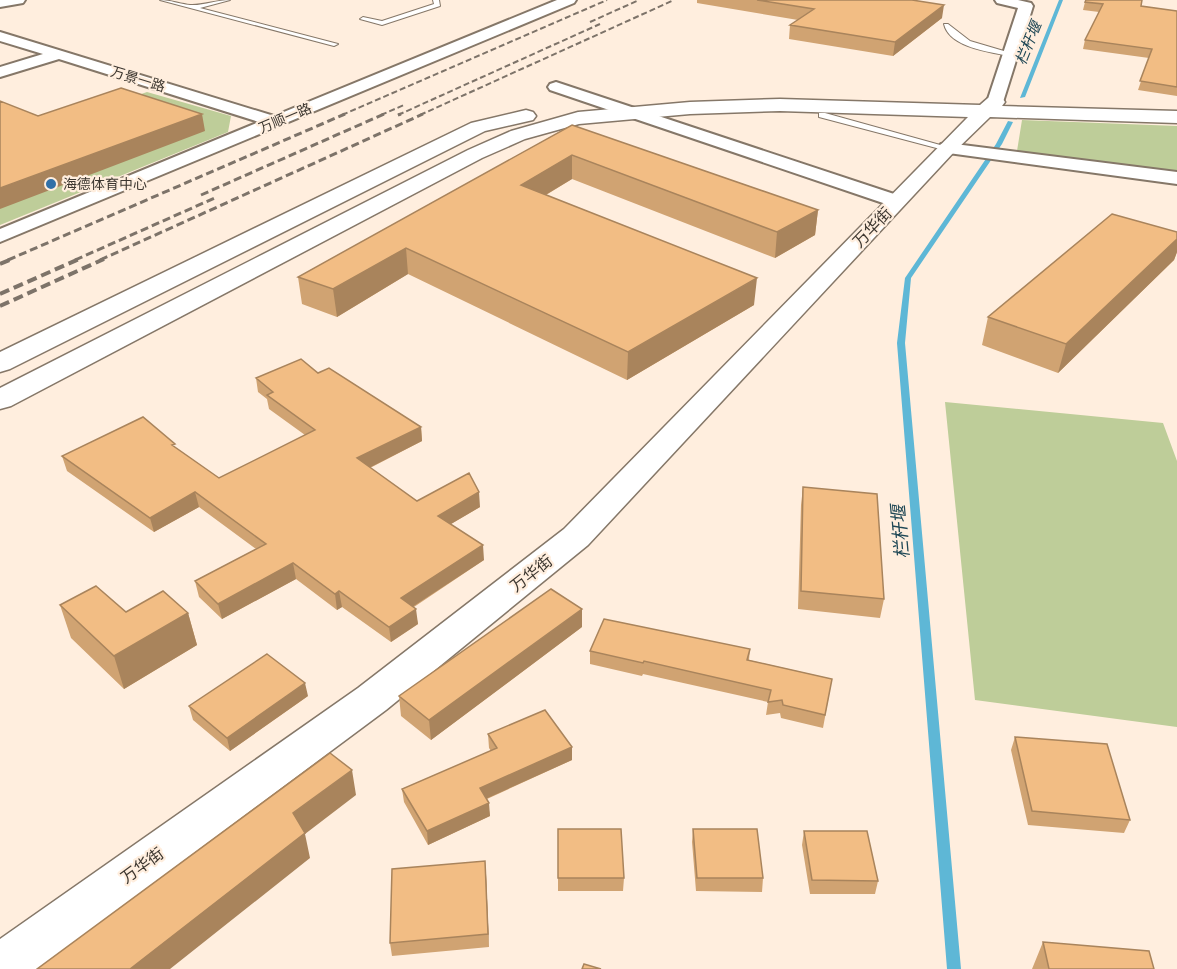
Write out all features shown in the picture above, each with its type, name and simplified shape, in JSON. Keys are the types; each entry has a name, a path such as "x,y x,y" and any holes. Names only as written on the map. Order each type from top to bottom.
{"street":[{"path":"0,3 18,0"},
{"name":"万顺一路","path":"0,236 569,0"},
{"path":"991,106 1026,6 1002,0"},
{"name":"万景一路","path":"0,36 275,122"},
{"path":"0,72 60,54"},
{"path":"556,87 897,201"},
{"path":"0,363 478,127 560,108 694,95 774,94 1177,117"},
{"path":"0,400 475,154 518,135 578,118 690,108 780,105 1177,109"},
{"name":"万华街","path":"0,968 372,699 576,537 947,148 991,106"},
{"path":"947,148 1177,178"}],"lane":[{"path":"163,0 334,44"},
{"path":"192,8 227,0"},
{"path":"363,19 382,23 438,4 436,0"},
{"path":"945,26 958,39 980,48 1010,54"},
{"path":"822,115 947,148"}],"green space":[{"name":"海德体育中心","path":"147,92 231,116 228,132 0,225 0,143"},
{"path":"1022,120 1177,126 1177,172 1017,151"},
{"path":"945,402 1163,423 1177,461 1177,727 975,700"}],"building":[{"path":"757,0 912,0 944,5 895,42 790,25 814,9"},
{"path":"1086,0 1142,0 1141,6 1177,11 1177,87 1140,81 1152,49 1085,40 1103,4 1085,2"},
{"path":"121,88 202,114 0,188 0,101 38,116"},
{"path":"572,125 818,210 777,232 572,155 521,185 757,278 628,352 406,248 333,289 298,277"},
{"path":"1112,214 1177,232 1177,239 1066,344 988,317"},
{"path":"301,359 318,373 329,368 421,427 357,458 417,501 469,473 479,492 438,516 483,545 401,598 416,609 389,627 339,591 335,594 293,563 218,604 195,581 266,544 195,492 150,518 62,456 143,417 175,444 172,445 219,478 315,430 267,395 273,392 256,378"},
{"path":"803,487 877,494 884,599 801,591"},
{"path":"96,586 126,612 163,591 188,613 114,656 60,605"},
{"path":"551,589 582,609 429,720 399,696"},
{"path":"604,619 750,649 747,660 832,679 825,715 783,705 782,700 768,702 771,690 590,651"},
{"path":"267,654 305,683 227,738 189,706"},
{"path":"545,710 572,747 480,788 489,803 427,831 402,789 497,748 488,734"},
{"path":"1015,737 1107,744 1130,820 1032,811"},
{"path":"330,753 352,770 293,813 305,833 130,969 37,969"},
{"path":"558,829 621,829 624,878 558,878"},
{"path":"693,829 757,829 763,878 697,878"},
{"path":"804,831 867,831 878,881 812,880"},
{"path":"485,861 488,934 390,943 392,869"},
{"path":"1043,942 1149,951 1154,969 1049,969"},
{"path":"584,964 601,969 582,969"}],"waterway":[{"name":"栏杆堰","path":"1022,97 1061,0"},
{"name":"栏杆堰","path":"954,969 901,343 908,278 999,144 1010,122"}],"railway":[{"path":"342,115 607,0"},
{"path":"590,22 639,0"},
{"path":"420,115 674,0"},
{"path":"401,114 398,115 600,24"},
{"path":"381,115 404,105"},
{"path":"8,260 345,114"},
{"path":"201,195 384,114"},
{"path":"100,260 423,114"},
{"path":"75,260 217,197"},
{"path":"0,264 12,259"},
{"path":"0,294 79,259"},
{"path":"0,306 104,259"}],"place":[{"name":"海德体育中心","path":"51,184"}]}
